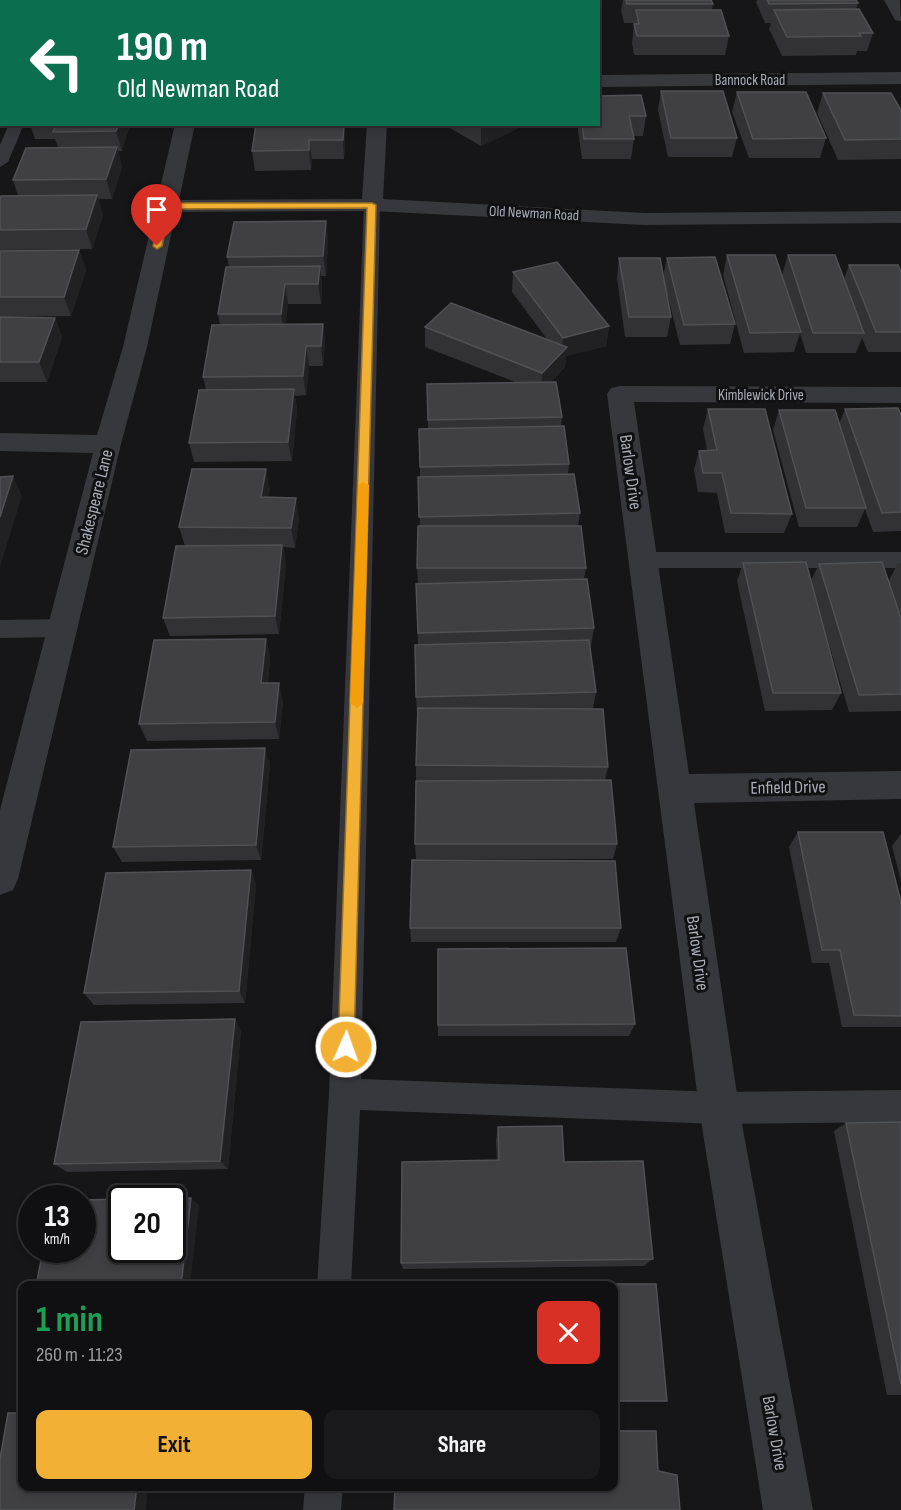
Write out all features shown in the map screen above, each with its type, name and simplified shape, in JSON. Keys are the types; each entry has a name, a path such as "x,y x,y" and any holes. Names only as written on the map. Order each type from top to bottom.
{"street":[{"path":"892,0 901,16"},
{"name":"Bannock Road","path":"600,81 901,78"},
{"name":"Shakespeare Lane","path":"0,879 108,444 135,347 185,126"},
{"path":"372,205 377,126"},
{"name":"Old Newman Road","path":"166,206 372,205 645,219 901,218"},
{"name":"Kimblewick Drive","path":"621,394 901,395"},
{"name":"Barlow Drive","path":"621,394 719,1108 788,1510"},
{"path":"0,442 108,444"},
{"name":"Enfield Drive","path":"675,789 901,785"}],"lane":[{"path":"0,162 16,126"},
{"path":"334,1281 345,1094 372,205"},
{"path":"644,560 901,560"},
{"path":"0,629 62,628"},
{"path":"345,1094 719,1108 901,1106"},
{"path":"322,1510 324,1491"}],"building":[{"path":"626,0 711,0 713,4 627,4"},
{"path":"767,0 856,0 858,3 769,4"},
{"path":"859,9 873,33 859,33 861,36 787,37 774,10"},
{"path":"636,10 721,10 729,36 637,36 634,24 639,24"},
{"path":"661,91 723,91 737,138 671,138"},
{"path":"737,92 806,92 826,138 753,139"},
{"path":"823,93 891,93 901,110 901,139 845,140"},
{"path":"641,95 646,116 629,116 634,139 584,139 582,126 600,126 600,96"},
{"path":"55,126 118,126 116,131 53,132"},
{"path":"256,126 344,126 343,140 309,140 309,150 252,151"},
{"path":"117,147 106,179 13,180 26,148"},
{"path":"97,195 86,229 0,230 1,196"},
{"path":"326,221 323,256 227,257 234,222"},
{"path":"79,250 64,297 0,297 0,251"},
{"path":"727,255 775,255 801,332 750,333"},
{"path":"788,255 835,255 864,333 813,333"},
{"path":"715,257 735,324 684,325 667,258"},
{"path":"619,258 660,258 671,317 629,317"},
{"path":"557,262 609,326 563,338 513,272"},
{"path":"849,265 898,265 901,272 901,332 876,332"},
{"path":"320,266 318,284 285,284 281,314 218,314 226,267"},
{"path":"451,303 567,347 542,373 425,327"},
{"path":"0,317 55,318 39,362 0,362"},
{"path":"323,324 321,346 306,346 303,376 203,377 212,325"},
{"path":"556,382 562,417 428,420 427,384"},
{"path":"294,389 288,442 189,443 199,390"},
{"path":"898,408 901,415 901,512 882,513 845,409"},
{"path":"708,409 765,409 792,514 731,513 722,473 703,473 699,451 717,450"},
{"path":"779,410 835,410 866,508 806,508"},
{"path":"564,426 569,464 420,467 419,429"},
{"path":"192,469 266,469 261,497 296,498 291,528 179,527"},
{"path":"574,474 580,513 419,517 418,477"},
{"path":"13,476 0,517 0,477"},
{"path":"418,526 581,526 586,568 417,568"},
{"path":"282,545 275,616 163,618 176,546"},
{"path":"806,562 841,693 773,693 743,563"},
{"path":"882,562 901,618 901,694 859,695 819,564"},
{"path":"587,579 594,628 418,633 416,584"},
{"path":"266,639 261,683 279,683 275,722 139,724 154,640"},
{"path":"589,640 596,692 416,697 415,645"},
{"path":"418,708 603,709 608,767 416,765"},
{"path":"265,748 256,845 113,847 131,750"},
{"path":"611,780 617,844 415,844 416,781"},
{"path":"798,832 883,832 901,902 901,1016 854,1015 840,950 822,950"},
{"path":"412,860 615,861 621,928 410,928"},
{"path":"251,870 239,991 84,993 106,873"},
{"path":"626,948 635,1024 438,1025 438,949"},
{"path":"235,1019 220,1161 54,1164 81,1022"},
{"path":"901,1122 901,1384 846,1123"},
{"path":"562,1126 564,1162 643,1161 653,1259 401,1263 402,1162 499,1160 498,1127"},
{"path":"186,1198 191,1198 186,1242"},
{"path":"108,1199 108,1263 184,1263 182,1281 37,1281 40,1263 96,1263 96,1200"},
{"path":"618,1284 656,1284 667,1401 618,1401"},
{"path":"8,1413 18,1413 18,1491 136,1491 134,1510 0,1510 0,1459"},
{"path":"618,1431 656,1431 658,1471 677,1475 680,1510 394,1510 395,1491 618,1491"}],"slow traffic":[{"path":"357,703 363,485"}],"route":[{"path":"157,246 166,206 372,205 346,1047"}]}
